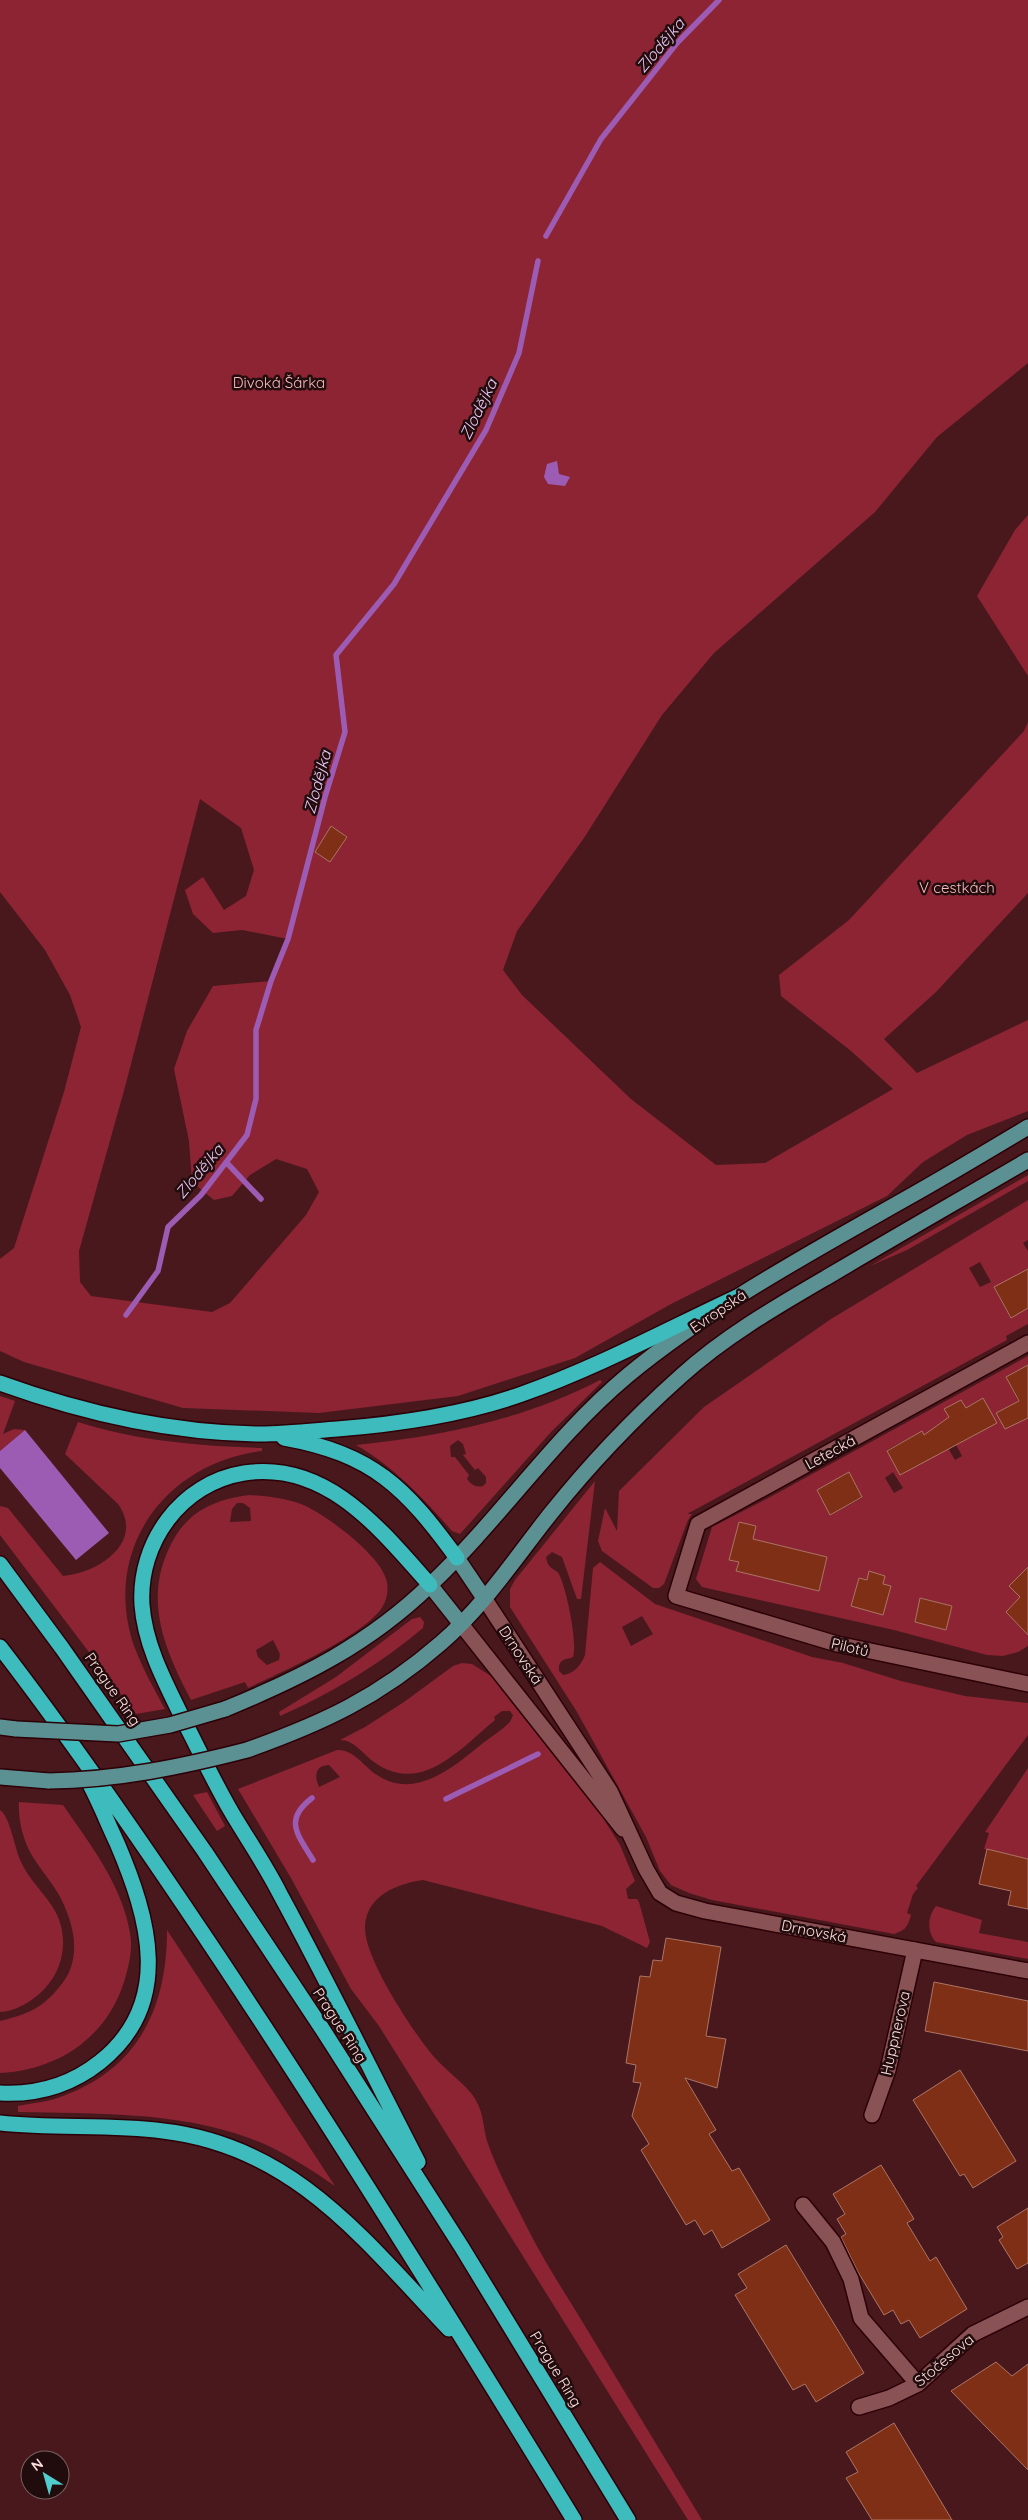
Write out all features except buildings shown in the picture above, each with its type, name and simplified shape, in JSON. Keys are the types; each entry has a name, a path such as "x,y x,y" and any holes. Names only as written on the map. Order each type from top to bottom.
{"highway":[{"path":"262,1434 377,1426 440,1416 483,1406 563,1378 737,1297"},
{"path":"0,1383 49,1400 125,1419 190,1429 262,1434 314,1444 363,1462 388,1480 418,1507 457,1558"},
{"path":"430,1585 372,1522 343,1498 320,1484 299,1476 258,1472 233,1475 209,1485 188,1498 172,1514 157,1535 147,1558 142,1582 142,1606 151,1647 173,1699 231,1811 279,1892 461,2246"},
{"name":"Prague Ring","path":"0,1564 62,1648 205,1852 321,2027 461,2246 628,2520"},
{"path":"0,1647 62,1731 222,1962 373,2195 574,2520"},
{"path":"0,2093 48,2090 94,2067 116,2048 134,2023 141,2009 148,1982 149,1963 146,1932 135,1890 95,1794 62,1731"},
{"path":"0,2123 162,2131 213,2141 254,2156 300,2182 333,2209 469,2350"}],"main road":[{"name":"Evropská","path":"0,1727 118,1734 170,1725 225,1709 293,1680 340,1655 367,1638 430,1585 457,1558 549,1453 606,1395 659,1351 737,1297 1028,1127"},
{"name":"Evropská","path":"0,1777 50,1780 108,1778 165,1770 247,1750 300,1731 359,1702 390,1684 461,1624 586,1472 624,1430 683,1374 775,1307 1028,1160"},
{"path":"457,1558 484,1598"},
{"path":"430,1585 461,1624"}],"street":[{"name":"Letecká","path":"676,1596 698,1524 1028,1343"},
{"name":"Pilotů","path":"676,1596 837,1644 1027,1681"},
{"name":"Drnovská","path":"484,1598 610,1791 653,1883 660,1893 676,1904 1028,1971"},
{"name":"Drnovská","path":"461,1624 634,1842"},
{"name":"Huppnerova","path":"872,2115 888,2070 915,1950"},
{"path":"803,2205 834,2242 851,2279 861,2318 918,2384"},
{"name":"Stočesova","path":"859,2407 889,2398 918,2384 973,2334 1028,2307"}],"green space":[{"name":"Divoká Šárka","path":"0,0 1028,0 1028,363 937,437 875,512 714,653 662,715 584,838 517,931 503,970 522,995 631,1099 716,1165 765,1163 893,1089 851,1051 781,996 779,975 849,920 1024,731 1028,722 1028,893 936,992 884,1039 917,1073 1028,1020 1028,1111 967,1135 923,1162 887,1196 671,1304 575,1358 458,1396 319,1413 183,1408 24,1362 0,1351 0,1259 14,1248 64,1092 81,1027 70,995 45,950 0,892","holes":["200,799 241,828 254,870 246,896 224,910 203,877 185,890 193,914 213,933 242,930 288,939 271,981 213,986 187,1031 174,1069 189,1141 192,1182 214,1200 232,1196 250,1175 276,1159 307,1169 319,1192 306,1215 230,1303 212,1312 91,1296 80,1282 79,1251 125,1087","331,826 347,837 330,862 315,852"]},
{"path":"1028,515 1028,676 977,596 1015,530"},
{"path":"1028,1175 1028,1181 907,1250 870,1266"},
{"path":"1028,1200 1028,1240 1023,1243 1028,1251 1028,1270 994,1288 1010,1317 1028,1308 1028,1324 1006,1336 1007,1340 687,1514 692,1514 664,1584 659,1588 653,1588 602,1551 598,1541 605,1508 617,1531 619,1491 704,1407 831,1319","holes":["980,1262 991,1282 980,1287 969,1268"]},
{"path":"1028,1356 1028,1365 1006,1377 1019,1403 1007,1410 1015,1424 1028,1417 1028,1567 1009,1586 1020,1597 1006,1612 1023,1630 1028,1625 1028,1646 1018,1652 1003,1656 987,1655 894,1630 702,1587 696,1579 712,1527","holes":["983,1398 961,1441 945,1409 961,1400 966,1408","922,1431 935,1455 900,1475 887,1450","952,1437 962,1456 955,1460 944,1441","849,1472 862,1498 830,1515 817,1490","893,1472 903,1488 894,1493 885,1478","739,1522 756,1526 754,1533 745,1537 827,1557 819,1591 737,1571 739,1562 729,1560","869,1572 885,1576 883,1584 851,1606 859,1578 867,1580","921,1598 952,1606 946,1630 915,1622"]},
{"path":"600,1380 602,1382 551,1432 460,1534 452,1531 419,1495 395,1473 370,1453 356,1445 420,1437 481,1424 512,1416 571,1394","holes":["458,1440 463,1444 466,1454 463,1455 475,1470 478,1468 486,1477 486,1483 483,1486 475,1486 470,1482 467,1479 469,1475 455,1457 451,1457 450,1446"]},
{"path":"0,1396 15,1401 3,1434 14,1429 25,1430 0,1451"},
{"path":"78,1422 146,1438 215,1446 262,1448 262,1451 228,1459 198,1472 172,1491 151,1515 136,1542 127,1572 126,1605 132,1640 147,1675 165,1709 136,1714 0,1535 0,1506 8,1508 63,1576 91,1569 114,1553 122,1543 126,1531 125,1518 118,1504 65,1454"},
{"path":"595,1481 581,1599 577,1599 562,1557 552,1552 546,1557 550,1567 559,1574 562,1581 573,1628 573,1657 560,1663 559,1671 563,1675 571,1673 577,1668 585,1655 593,1568 600,1562 655,1604 812,1657 843,1663 901,1681 965,1696 1028,1703 1028,1735 916,1886 918,1888 913,1894 907,1913 911,1915 910,1919 906,1927 901,1931 894,1934 712,1900 671,1885 660,1871 646,1837 577,1712 510,1607 510,1589 515,1580","holes":["642,1616 653,1634 631,1646 622,1627"]},
{"path":"255,1495 288,1500 311,1509 335,1524 359,1544 379,1565 387,1583 387,1596 381,1609 371,1620 319,1653 248,1688 245,1682 191,1700 172,1660 165,1640 158,1600 159,1579 165,1558 175,1537 189,1519 207,1507 238,1497","holes":["237,1503 243,1503 250,1508 251,1521 230,1522 232,1509","273,1640 280,1654 279,1660 267,1665 258,1657 256,1650"]},
{"path":"420,1617 424,1622 423,1628 389,1654 336,1688 280,1716 279,1712 336,1677 412,1619"},
{"path":"462,1663 472,1664 491,1676 603,1818 620,1845 635,1881 626,1889 628,1899 637,1899 639,1902 650,1942 647,1948 602,1926 423,1880 394,1888 377,1899 367,1915 365,1926 367,1940 372,1956 391,1995 415,2032 435,2058 467,2088 476,2100 481,2112 492,2156 538,2247 702,2520 688,2520 379,2026 351,1989 291,1878 238,1789 337,1750 349,1752 372,1772 391,1782 406,1784 420,1782 447,1770 507,1725 513,1715 510,1711 502,1711 494,1717 495,1720 468,1744 439,1765 424,1771 408,1774 391,1771 374,1762 350,1742 340,1740 365,1727 404,1702 453,1666","holes":["329,1765 340,1777 319,1787 316,1779 318,1769"]},
{"path":"1028,1768 1028,1859 984,1849 989,1833 985,1832"},
{"path":"207,1792 225,1826 217,1831 193,1795"},
{"path":"19,1802 63,1805 104,1866 120,1898 130,1933 131,1951 126,1976 116,2002 92,2035 60,2058 21,2071 0,2073 0,2021 27,2013 48,1999 68,1975 74,1952 74,1940 69,1917 59,1895 32,1856 24,1838"},
{"path":"0,1810 7,1819 24,1868 52,1906 57,1916 61,1926 63,1948 58,1969 42,1992 19,2007 0,2012"},
{"path":"936,1906 982,1920 979,1933 1028,1942 1028,1959 936,1942 931,1934 929,1924"},
{"path":"167,1930 335,2186 283,2153 249,2138 221,2129 164,2118 106,2114 18,2112 18,2106 58,2098 89,2084 111,2069 129,2051 144,2031 154,2009 166,1958"}],"shaded area":[{"path":"557,461 559,474 570,477 565,486 548,484 544,477 547,464"},
{"path":"25,1430 109,1533 76,1560 0,1468 0,1451"}],"waterway":[{"name":"Zlodějka","path":"546,236 601,139 677,43 719,0"},
{"name":"Zlodějka","path":"126,1315 158,1271 168,1227 201,1195 247,1135 256,1099 256,1030 271,981 288,939 325,797 345,732 336,655 394,584 486,430 519,353 538,261"},
{"path":"226,1162 261,1199"},
{"path":"446,1799 538,1754"},
{"path":"312,1798 298,1813 296,1828 302,1843 313,1860"}],"park label":[{"name":"V cestkách","path":"957,887"}]}
